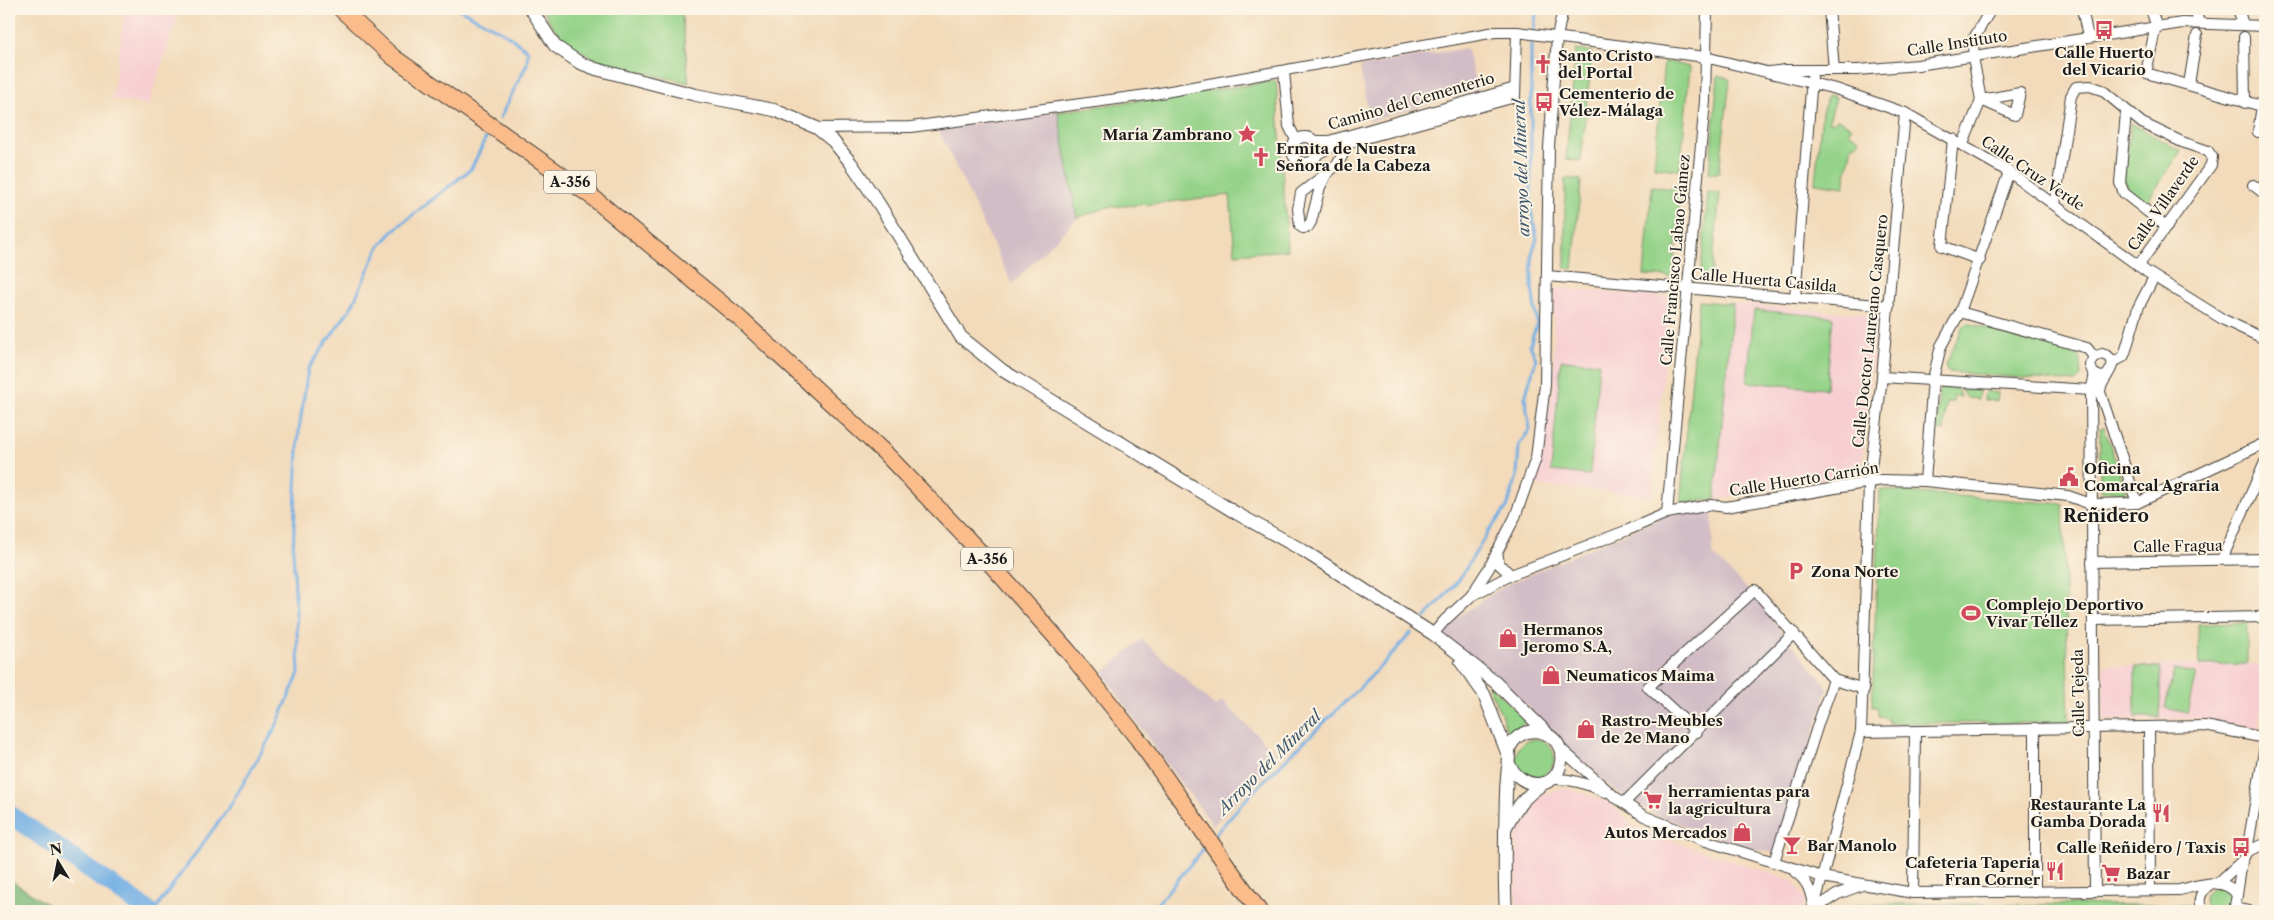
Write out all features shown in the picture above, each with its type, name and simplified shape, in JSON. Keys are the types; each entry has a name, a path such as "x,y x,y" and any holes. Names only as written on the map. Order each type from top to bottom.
{"main road":[{"name":"A-356","path":"341,9 393,57 591,196 738,317 885,453 980,552 1068,652 1138,738 1259,911"},
{"path":"348,9 368,34"}],"street":[{"path":"531,9 555,46 580,63 596,70 696,95 774,110 817,128 833,141 862,179 961,337 1002,370 1236,512 1304,551 1433,634 1495,682 1556,741 1560,748 1620,800"},
{"path":"1433,634 1470,596 1497,551 1515,517 1536,458 1545,385 1549,147 1557,38 1563,9"},
{"name":"Calle Francisco Labao Gámez","path":"1667,513 1705,102 1707,9"},
{"path":"1827,87 1823,84 1829,9"},
{"path":"1962,144 1982,100 1974,57 1974,38 1991,9"},
{"path":"2082,9 2088,37 2156,26 2199,23 2265,26"},
{"path":"2152,9 2156,26 2146,73 2263,107 2258,132"},
{"path":"2195,9 2199,23"},
{"path":"2238,9 2243,24"},
{"name":"Calle Cruz Verde","path":"817,128 911,126 1154,94 1495,32 1517,32 1705,58 1827,87 1905,113 2009,172 2154,277 2224,320 2265,339"},
{"name":"Camino del Cementerio","path":"1515,93 1517,32"},
{"path":"2189,84 2197,35"},
{"path":"2244,36 2245,103"},
{"name":"Calle Instituto","path":"1825,72 1918,65 2088,37"},
{"path":"1284,71 1289,126 1296,140"},
{"path":"1796,298 1812,75 1825,72"},
{"name":"Calle Cruz Verde","path":"1764,73 1825,72"},
{"path":"2055,205 2071,96 2076,87 2090,86 2102,90 2126,112 2120,183 2124,193 2167,227"},
{"name":"Camino del Cementerio","path":"1315,141 1329,140 1515,93"},
{"name":"Camino del Cementerio","path":"1317,154 1322,150 1515,93"},
{"name":"Calle Villaverde","path":"2126,112 2156,130 2208,151 2212,157 2211,165 2138,266"},
{"name":"Calle Doctor Laureano Casquero","path":"1814,910 1861,732 1864,689 1869,484 1889,306 1905,113"},
{"path":"1304,136 1315,141 1318,148 1317,154 1312,161 1299,162 1291,152 1296,140 1304,136"},
{"path":"1952,139 1942,246 1980,260"},
{"path":"1327,173 1320,187 1311,222 1308,227 1303,228 1300,226 1298,209 1301,192 1337,165 1342,156 1343,145"},
{"path":"1925,481 1933,379 1942,346 1960,312 1980,260 2009,172"},
{"path":"2253,185 2265,194"},
{"name":"Calle Huerta Casilda","path":"1547,276 1889,306"},
{"path":"2112,362 2123,357 2125,353 2138,308 2154,277"},
{"path":"1960,312 2086,348 2094,357"},
{"path":"2107,376 2095,375 2090,365 2094,357 2102,354 2112,362 2113,367 2107,376 2101,383 2100,392 2136,503"},
{"name":"Calle Tejeda","path":"2095,375 2091,390 2095,891"},
{"path":"1882,377 2091,390"},
{"name":"Calle Huerto Carrión","path":"1470,596 1511,575 1667,513 1711,505 1726,507 1869,484 1882,480 1925,481 2068,496 2091,504 2136,503 2265,443"},
{"path":"2222,559 2265,462"},
{"path":"1497,551 1499,564 1511,575"},
{"name":"Calle Fragua","path":"2092,562 2265,559"},
{"path":"1697,732 1648,687 1755,590 1834,680 1864,689"},
{"path":"2093,620 2265,617"},
{"path":"1620,800 1697,732 1794,633"},
{"path":"1447,645 1484,694 1508,760 1519,779 1527,783 1565,778 1587,783 1620,800 1644,816 1706,841 1822,877 1913,893 2179,890 2214,883 2233,888 2237,895"},
{"path":"1774,862 1819,720 1834,680"},
{"path":"1861,732 2205,726 2265,738"},
{"path":"2149,727 2150,890"},
{"path":"2035,728 2035,892"},
{"path":"1511,911 1506,905 1504,861 1505,783 1508,760 1516,738 1533,730 1546,732"},
{"path":"1913,893 1915,732"},
{"path":"2249,911 2239,909 2234,911 2242,861 2247,851 2265,746"},
{"path":"1505,829 1514,811 1526,796 1547,781 1561,765 1560,748"},
{"path":"2247,851 2265,844"},
{"path":"2201,908 2199,897 2203,889 2214,883 2242,861"},
{"path":"1785,866 1804,878 1812,896 1814,910 1838,894 1863,885"},
{"path":"2179,890 2189,896 2201,908"}],"shaded area":[{"path":"125,9 180,9 148,105 112,99"},
{"path":"1466,48 1478,90 1370,121 1360,67"},
{"path":"1058,112 1077,218 1012,284 938,129"},
{"path":"1554,288 1670,297 1652,496 1534,485 1554,384"},
{"path":"1733,304 1877,315 1861,474 1715,499"},
{"path":"1712,509 1713,555 1748,590 1828,688 1775,853 1736,844 1658,816 1616,791 1577,757 1513,693 1445,638 1444,633 1445,626 1506,585 1668,515"},
{"path":"1142,639 1216,707 1222,701 1279,756 1213,825 1157,751 1103,673"},
{"path":"2265,664 2265,691 2258,729 2205,718 2103,720 2103,666"},
{"path":"1565,788 1609,802 1637,829 1793,881 1805,898 1802,911 1525,911 1516,900 1516,824 1528,805 1546,793"}],"green space":[{"path":"543,9 681,9 689,83 605,64 565,42 549,21"},
{"path":"1576,50 1592,52 1581,161 1566,159"},
{"path":"1664,61 1690,67 1680,170 1654,167"},
{"path":"1718,76 1726,77 1730,80 1719,173 1709,173"},
{"path":"1276,81 1288,250 1235,254 1230,195 1108,207 1077,218 1058,112"},
{"path":"1828,95 1836,97 1829,121 1833,123 1837,119 1852,127 1848,132 1860,139 1856,145 1852,145 1844,187 1815,183 1822,113"},
{"path":"2131,123 2181,151 2146,203 2131,193 2123,178"},
{"path":"1565,178 1581,180 1573,269 1565,267"},
{"path":"1652,186 1681,190 1673,277 1644,275"},
{"path":"1708,192 1720,193 1711,281 1700,280"},
{"path":"1699,301 1733,304 1715,499 1680,504"},
{"path":"1754,310 1833,317 1826,389 1747,382"},
{"path":"1968,323 2076,353 2080,359 2081,377 2075,382 1948,372 1945,366 1963,326"},
{"path":"1561,360 1599,363 1590,475 1551,471"},
{"path":"1942,388 1957,389 1961,397 1954,396 1953,402 1946,402 1944,431 1937,430 1939,392"},
{"path":"1961,389 1979,390 1978,399 1967,398"},
{"path":"1985,391 1998,393 1997,401 1984,400"},
{"path":"2104,427 2126,493 2102,491 2100,488 2100,428"},
{"name":"Complejo Deportivo Vivar Téllez","path":"1880,490 2063,504 2069,723 1889,723 1888,719 1879,717 1877,707 1872,707"},
{"path":"2247,623 2247,664 2199,665 2198,624"},
{"path":"2135,667 2160,667 2160,717 2135,717"},
{"path":"2174,669 2196,673 2187,713 2165,708"},
{"path":"1490,685 1527,721 1508,735 1501,713 1488,687"},
{"path":"1535,739 1549,744 1554,758 1549,772 1535,777 1521,772 1516,758 1521,744"},
{"path":"9,879 57,911 15,911 9,907"},
{"path":"2218,887 2227,891 2231,900 2227,909 2218,913 2209,909 2205,900 2209,891"},
{"path":"1860,904 2188,905 2192,911 1845,911"}],"waterway":[{"path":"459,9 506,34 528,51 527,64 500,118"},
{"name":"arroyo del Mineral","path":"1425,618 1459,580 1488,532 1507,507 1517,476 1519,445 1530,429 1525,398 1536,359 1530,345 1537,323 1532,288 1532,253 1537,239 1531,210 1531,47 1537,9"},
{"path":"154,911 230,806 275,729 299,673 293,550 299,430 308,369 352,306 378,248 395,229 471,169 486,138"},
{"name":"Arroyo del Mineral","path":"1213,837 1261,784 1362,685 1411,633"},
{"path":"9,814 149,911"},
{"name":"Arroyo del Mineral","path":"1148,911 1157,904 1206,846"}],"place":[{"name":"Calle Huerto del Vicario","path":"2104,30"},
{"name":"Santo Cristo del Portal","path":"1543,64"},
{"name":"Cementerio de Vélez-Málaga","path":"1544,102"},
{"name":"María Zambrano","path":"1247,134"},
{"name":"Ermita de Nuestra Señora de la Cabeza","path":"1261,157"},
{"name":"Oficina Comarcal Agraria","path":"2069,477"},
{"name":"Zona Norte","path":"1796,571"},
{"name":"Complejo Deportivo Vivar Téllez","path":"1971,613"},
{"name":"Hermanos Jeromo S.A,","path":"1508,638"},
{"name":"Neumaticos Maima","path":"1551,675"},
{"name":"Rastro-Meubles de 2e Mano","path":"1586,729"},
{"name":"herramientas para la agricultura","path":"1653,800"},
{"name":"Restaurante La Gamba Dorada","path":"2161,813"},
{"name":"Autos Mercados","path":"1742,832"},
{"name":"Bar Manolo","path":"1792,845"},
{"name":"Calle Reñidero / Taxis","path":"2241,847"},
{"name":"Cafeteria Taperia Fran Corner","path":"2055,871"},
{"name":"Bazar","path":"2111,873"}],"district":[{"name":"Reñidero","path":"2106,516"}]}
